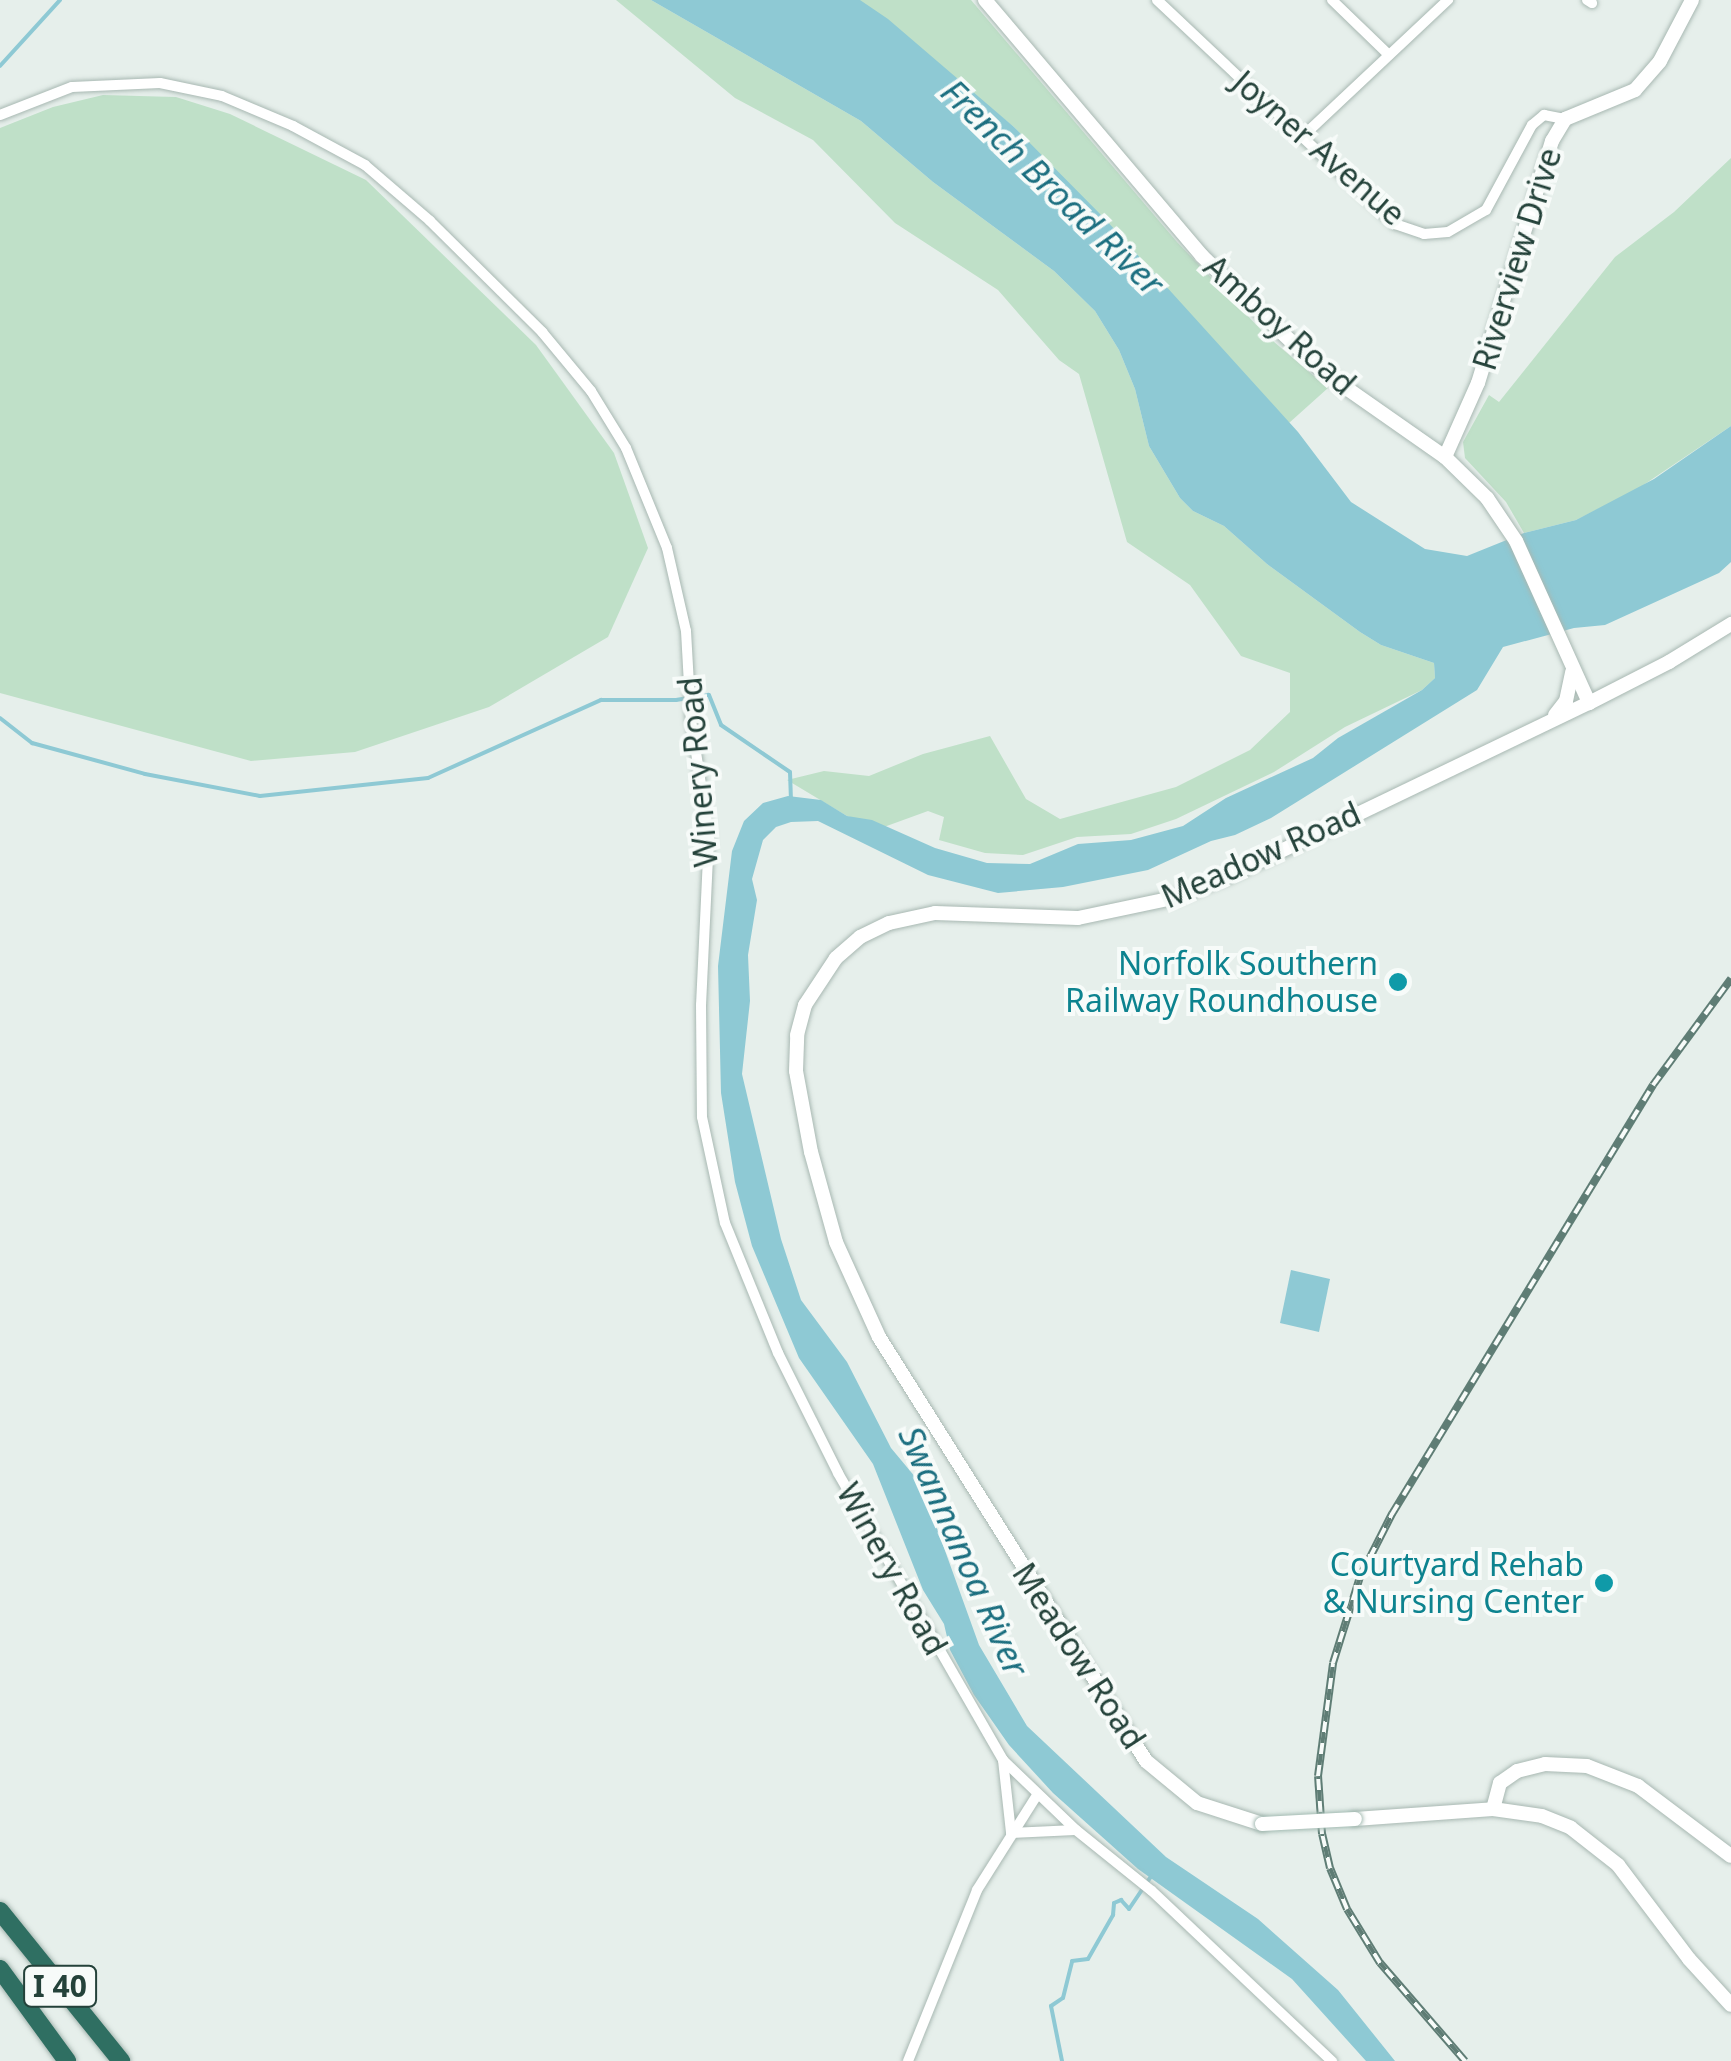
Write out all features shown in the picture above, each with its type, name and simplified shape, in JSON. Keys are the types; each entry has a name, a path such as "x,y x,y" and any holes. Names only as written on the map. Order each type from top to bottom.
{"highway":[{"name":"I 40","path":"0,1911 121,2061"},
{"name":"I 40","path":"0,1969 67,2061"}],"main road":[{"name":"Amboy Road","path":"985,0 1214,268 1322,371 1445,456 1472,482 1516,542 1589,702"},
{"name":"Riverview Drive","path":"1445,456 1478,383 1552,141 1566,118 1635,90 1660,61 1692,0"},
{"name":"Meadow Road","path":"1731,624 1669,662 1589,702 1228,876 1173,898 1078,918 935,914 888,923 853,943 828,967 799,1024 798,1089 820,1190 843,1260 880,1337 1146,1761 1196,1803 1262,1824 1493,1809 1551,1819 1594,1842 1629,1878 1688,1959 1731,2004"},
{"path":"1547,722 1566,701 1571,666"},
{"path":"1493,1809 1500,1783 1517,1770 1559,1763 1587,1766 1638,1786 1731,1856"}],"street":[{"name":"Joyner Avenue","path":"1157,0 1395,224 1424,234 1448,232 1486,210 1532,125 1544,115 1566,118"},
{"path":"1332,0 1389,54"},
{"path":"1301,138 1448,0"},
{"name":"Winery Road","path":"0,114 72,87 160,84 222,96 365,165 502,290 591,391 626,448 667,548 686,631 690,720 709,836 701,1005 702,1117 725,1223 778,1353 838,1473 1003,1760 1076,1830 1152,1891 1332,2061"},
{"path":"1003,1760 1011,1833"},
{"path":"908,2061 977,1890 1037,1795"},
{"path":"1011,1833 1076,1830"}],"green space":[{"path":"616,0 651,0 861,121 933,182 1054,271 1095,311 1119,350 1135,389 1149,446 1180,498 1193,511 1224,526 1267,564 1360,632 1381,645 1434,663 1435,678 1422,690 1345,727 1274,772 1176,819 1131,834 1077,837 1023,855 985,853 939,840 944,817 928,811 884,827 847,816 787,780 824,771 869,776 923,754 990,736 1026,799 1060,819 1176,787 1250,750 1290,712 1290,673 1241,656 1190,585 1127,542 1079,374 1059,360 998,290 895,223 813,140 735,98"},
{"path":"855,0 971,0 1177,242 1267,336 1328,388 1289,423 1014,127"},
{"path":"103,95 176,97 230,114 366,180 536,345 614,453 648,548 608,637 489,707 355,752 251,761 0,693 0,128 53,107"},
{"path":"1731,158 1731,426 1633,492 1576,520 1524,533 1506,502 1465,458 1463,442 1489,395 1499,402 1615,257 1674,212"}],"water":[{"name":"French Broad River","path":"651,0 860,0 888,19 1014,127 1106,220 1298,432 1351,502 1425,549 1467,556 1524,533 1576,520 1654,479 1731,426 1731,562 1719,573 1605,625 1574,628 1503,647 1477,690 1271,818 1235,835 1211,841 1148,870 1063,887 998,893 928,875 818,821 791,822 776,827 763,840 752,879 757,900 748,955 750,1001 742,1074 781,1239 801,1300 847,1362 891,1448 921,1484 979,1645 1027,1726 1166,1857 1258,1919 1338,1990 1395,2061 1366,2061 1292,1979 1138,1869 1053,1793 1009,1745 974,1695 950,1650 944,1624 923,1590 873,1464 799,1358 752,1246 735,1182 721,1093 718,966 732,851 744,821 763,803 788,796 821,800 847,816 872,820 935,848 987,863 1030,864 1078,844 1131,840 1183,826 1226,798 1313,758 1338,738 1422,690 1435,678 1434,663 1381,645 1360,632 1267,564 1224,526 1193,511 1180,498 1149,446 1135,389 1119,350 1095,311 1054,271 933,182 861,121"},
{"path":"1291,1270 1330,1279 1319,1332 1280,1323"}],"waterway":[{"path":"0,66 60,0"},
{"path":"0,718 32,743 145,774 260,796 428,778 601,700 676,700 709,695 721,725 790,772 791,800"},
{"path":"1062,2061 1051,2006 1063,1998 1072,1961 1088,1959 1113,1915 1114,1903 1121,1900 1129,1909 1151,1876"}],"railway":[{"path":"1465,2061 1380,1963 1347,1909 1330,1868 1322,1834 1318,1776 1333,1663 1360,1577 1392,1514 1653,1085 1731,979"}],"place":[{"name":"Norfolk Southern Railway Roundhouse","path":"1398,982"},
{"name":"Courtyard Rehab & Nursing Center","path":"1604,1583"}],"water label":[{"name":"Swannanoa River","path":"964,1551"}]}
